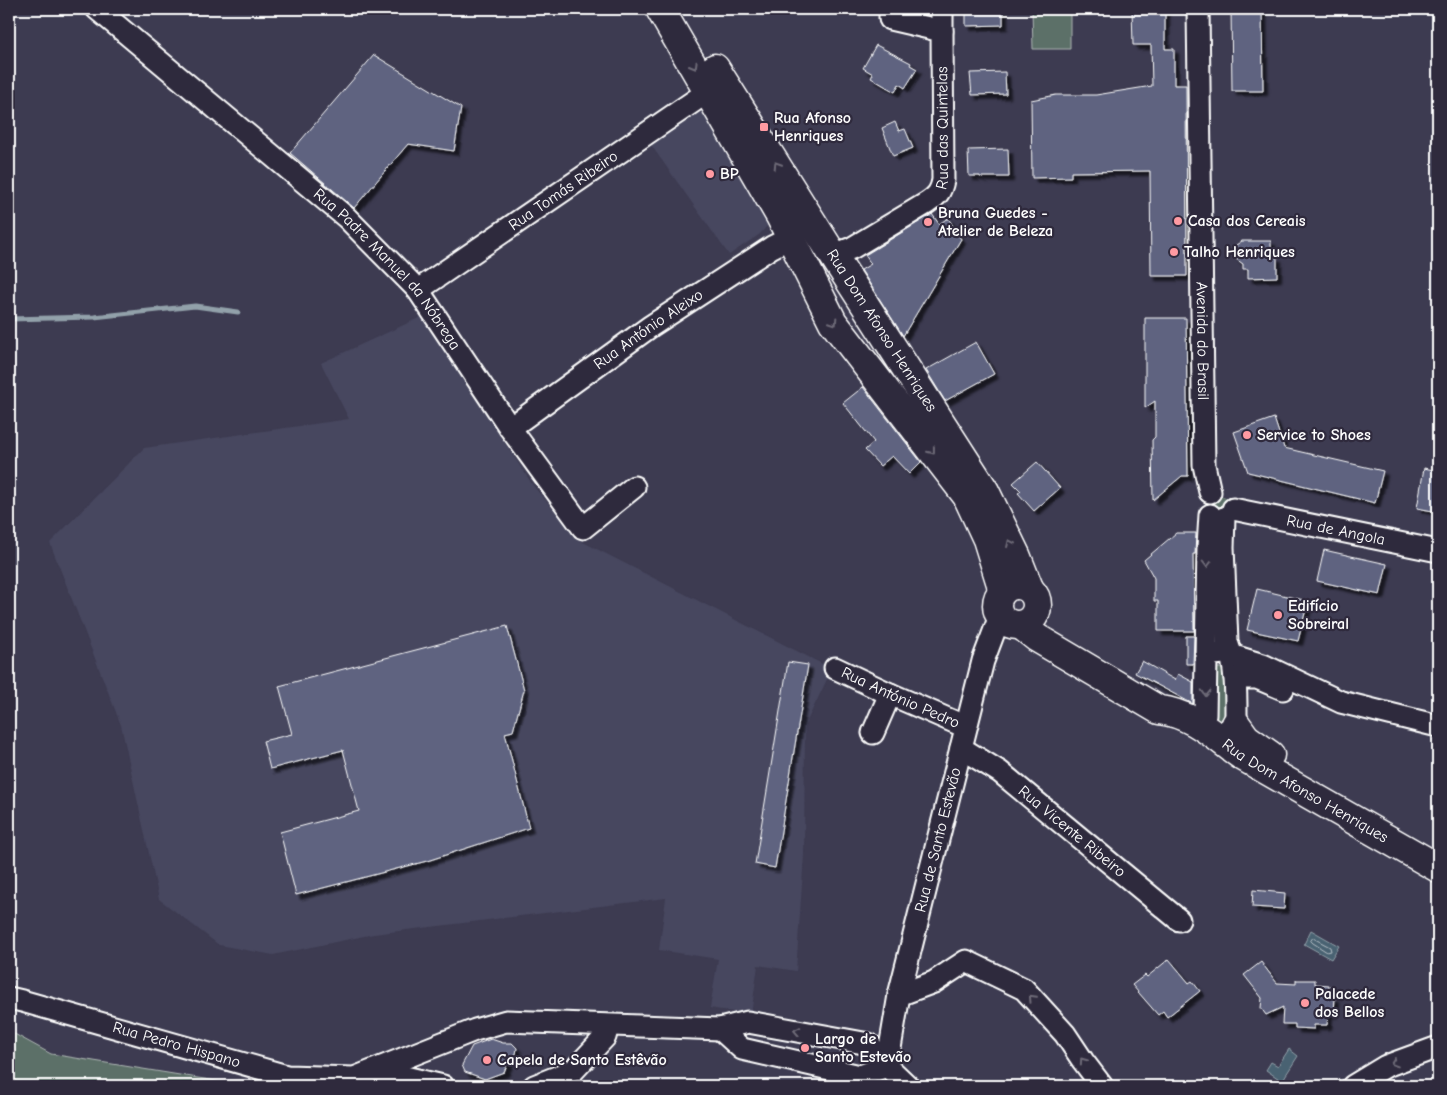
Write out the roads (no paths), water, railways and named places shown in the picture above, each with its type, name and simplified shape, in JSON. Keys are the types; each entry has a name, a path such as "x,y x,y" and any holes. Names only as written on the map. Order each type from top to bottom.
{"main road":[{"name":"Rua Dom Afonso Henriques","path":"660,9 716,86"},
{"name":"Rua Dom Afonso Henriques","path":"679,9 716,86 791,220 811,279 825,308 838,329 967,496 987,539 1001,584 1015,612 1060,632 1166,699 1174,711 1246,738 1258,748 1438,852"},
{"name":"Rua Dom Afonso Henriques","path":"791,220 835,259 986,491 1016,555 1028,588 1033,592 1038,603 1015,612"},
{"path":"811,279 820,280 827,278 834,272 835,259"},
{"name":"Rua Dom Afonso Henriques","path":"1218,728 1225,744 1242,756 1438,868"}],"street":[{"name":"Rua Padre Manuel da Nóbrega","path":"97,9 347,218 418,290 510,428 583,528 634,487"},
{"path":"890,9 890,18 942,31"},
{"name":"Rua das Quintelas","path":"835,259 927,203 937,196 942,189 942,9"},
{"name":"Avenida do Brasil","path":"1198,9 1203,456 1204,465 1216,491"},
{"name":"Avenida do Brasil","path":"1210,9 1216,491"},
{"name":"Rua Tomás Ribeiro","path":"418,290 716,86"},
{"name":"Rua António Aleixo","path":"510,428 651,326 772,247 791,220"},
{"name":"Avenida do Brasil","path":"1216,491 1206,496 1205,507 1223,514"},
{"name":"Avenida do Brasil","path":"1223,514 1227,642 1232,656 1235,678 1218,728 1205,715 1208,547 1223,514"},
{"name":"Rua de Angola","path":"1223,514 1438,552"},
{"name":"Rua de Santo Estevão","path":"887,1066 899,995 983,661 1015,612"},
{"path":"1207,658 1220,653 1263,664 1341,702 1438,726"},
{"name":"Rua António Pedro","path":"835,668 966,727"},
{"path":"1235,678 1257,678 1336,713 1438,741"},
{"path":"873,733 890,694"},
{"name":"Rua Vicente Ribeiro","path":"961,748 1000,772 1179,920"},
{"path":"899,995 934,982 966,961 1024,989 1065,1034 1102,1086"},
{"name":"Rua Pedro Hispano","path":"9,998 287,1076 363,1078"},
{"path":"363,1078 475,1030 506,1021 720,1029 748,1022 869,1044 887,1066 908,1086"},
{"path":"534,1086 574,1070 605,1037 608,1026"},
{"path":"720,1029 742,1050 760,1054 860,1076 887,1066"},
{"path":"1353,1086 1386,1066 1438,1047"},
{"path":"363,1078 443,1086"}],"water":[{"path":"1311,930 1339,946 1331,959 1304,944"},
{"path":"1289,1049 1298,1056 1282,1081 1266,1070 1271,1062 1278,1066"}],"waterway":[{"path":"9,319 94,317 195,306 238,312"}],"place":[{"name":"Rua Afonso Henriques","path":"764,127"},
{"name":"BP","path":"710,174"},
{"name":"Casa dos Cereais","path":"1178,221"},
{"name":"Bruna Guedes - Atelier de Beleza","path":"928,222"},
{"name":"Talho Henriques","path":"1174,252"},
{"name":"Service to Shoes","path":"1247,435"},
{"name":"Edifício Sobreiral","path":"1278,615"},
{"name":"Palacede dos Bellos","path":"1305,1003"},
{"name":"Largo de Santo Estevão","path":"805,1048"},
{"name":"Capela de Santo Estêvão","path":"487,1060"}]}
